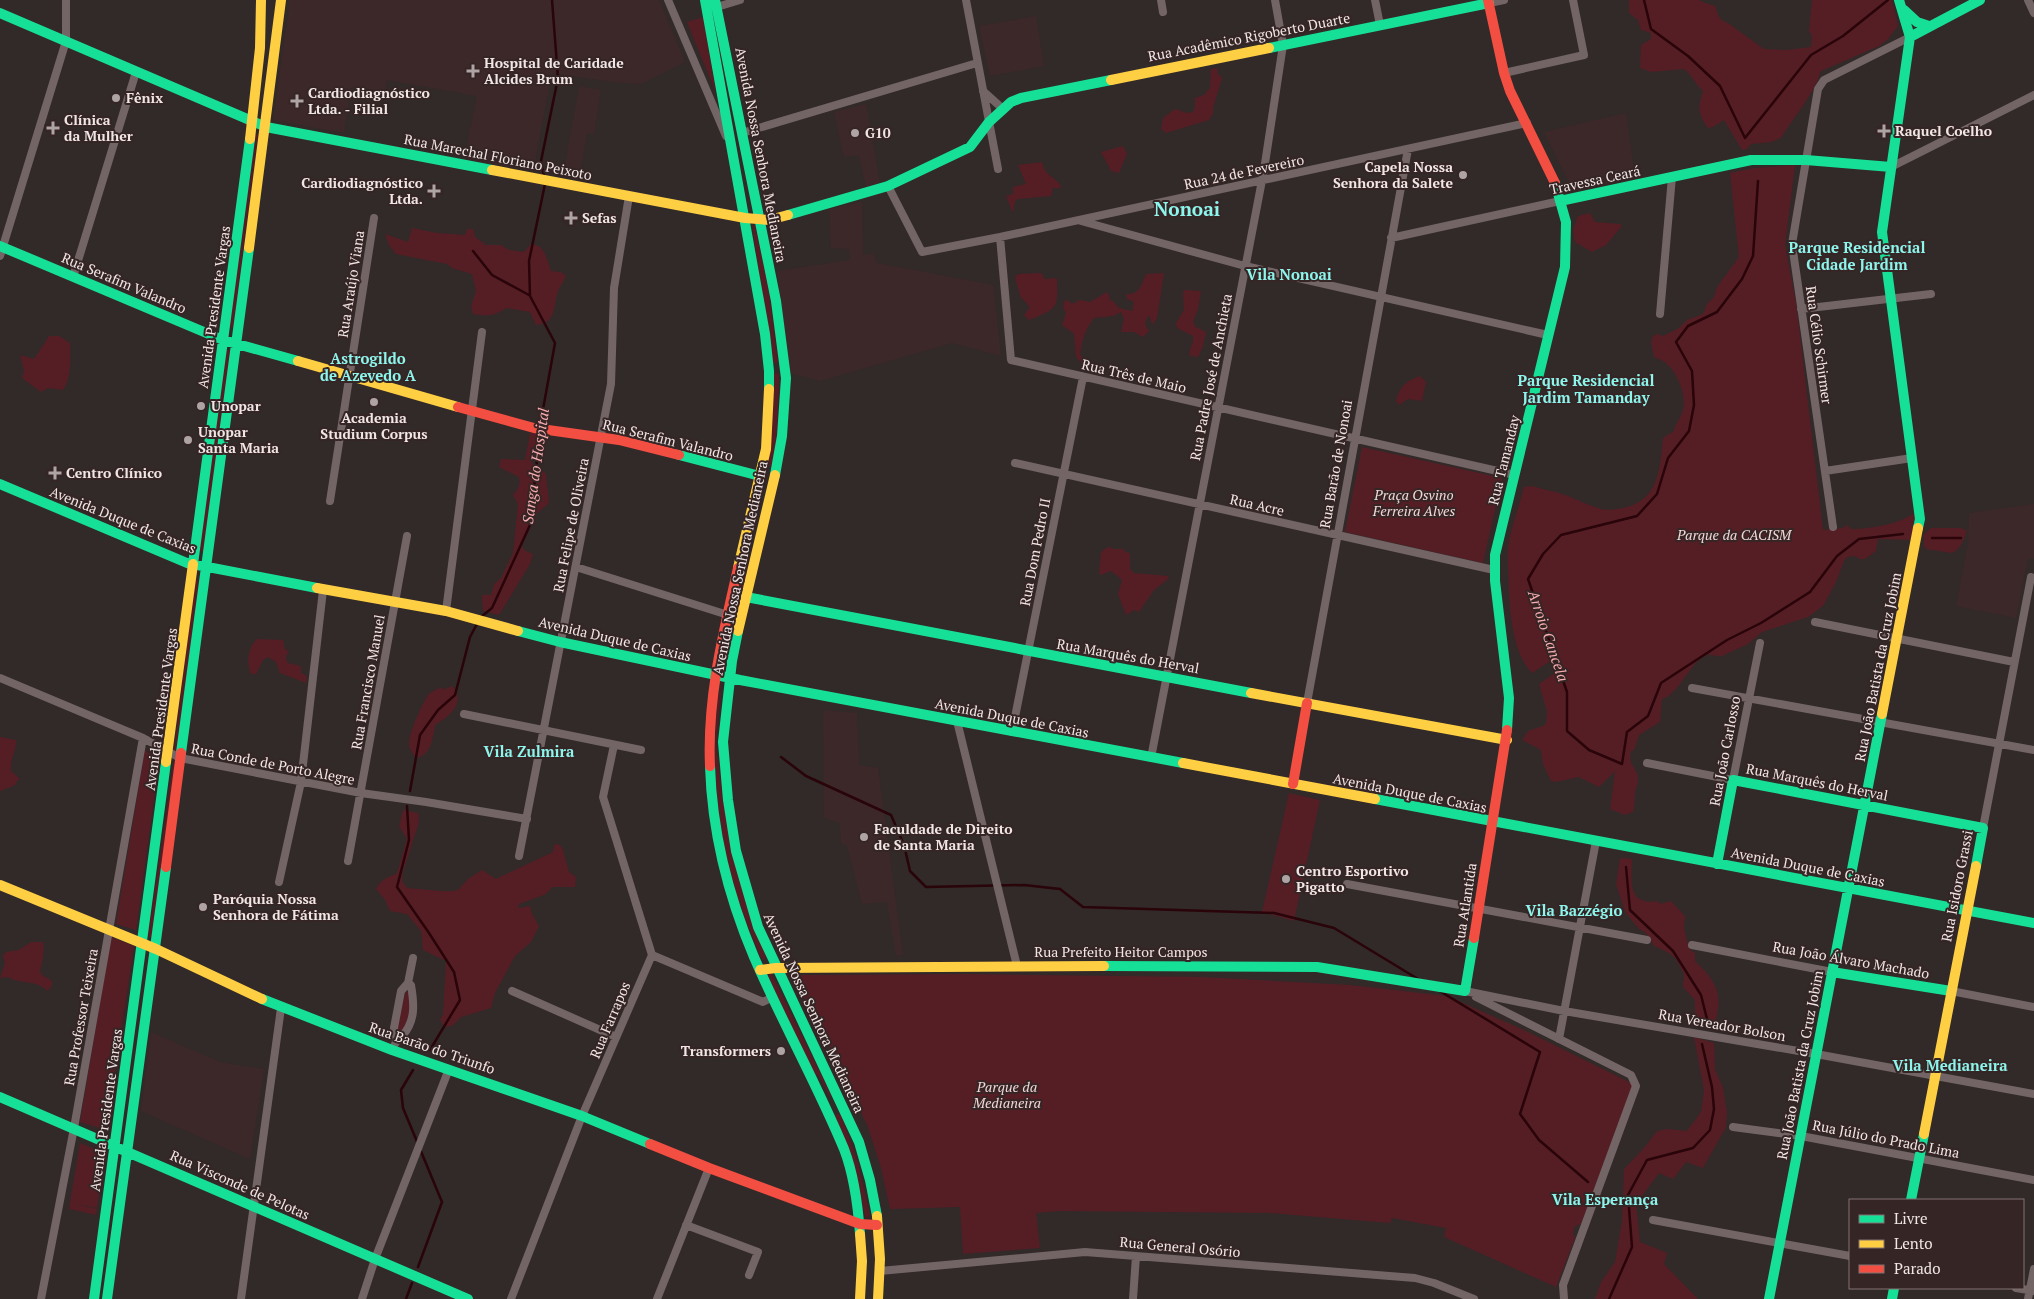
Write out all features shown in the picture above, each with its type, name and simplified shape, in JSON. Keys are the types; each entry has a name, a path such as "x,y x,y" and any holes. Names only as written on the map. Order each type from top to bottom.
{"street":[{"path":"1,250 66,41 66,0"},
{"path":"262,0 270,4 281,0"},
{"name":"Avenida Presidente Vargas","path":"94,1299 252,122 260,48 262,0"},
{"name":"Avenida Presidente Vargas","path":"108,1299 156,949 205,567 266,127 281,0"},
{"path":"668,0 733,154"},
{"name":"Avenida Nossa Senhora Medianeira","path":"705,0 745,218 769,371 768,425 760,476 728,615 710,712 710,755 716,820 723,862 743,930 844,1150 851,1173 860,1224 863,1273 860,1299"},
{"path":"716,3 740,0"},
{"path":"966,0 998,169"},
{"path":"1160,0 1163,12"},
{"name":"Rua Padre José de Anchieta","path":"1151,758 1262,181 1283,45 1275,0"},
{"path":"1375,0 1380,25"},
{"name":"Rua Acadêmico Rigoberto Duarte","path":"989,122 1011,102 1021,98 1504,0"},
{"path":"1504,72 1584,55 1573,0"},
{"path":"1900,4 1910,37 1980,0"},
{"path":"2028,0 2034,13"},
{"name":"Rua Tamanday","path":"1488,2 1510,91 1554,179 1566,222 1565,267 1495,555 1494,570 1509,698 1506,740 1493,822"},
{"name":"Avenida Nossa Senhora Medianeira","path":"716,3 776,301 786,378 782,436 778,462 746,596 729,678 724,742 728,800 736,851 758,927 858,1142 867,1166 877,1225 880,1272 878,1299"},
{"path":"1900,4 1917,22 1929,26"},
{"name":"Rua Marechal Floriano Peixoto","path":"0,13 266,127 745,218 769,220 888,186 970,147 989,122"},
{"name":"Rua Célio Schirmer","path":"1833,527 1792,244 1818,88 1824,80 1910,37"},
{"name":"Rua João Batista da Cruz Jobim","path":"1769,1299 1920,519 1882,232 1910,37"},
{"path":"742,133 977,63"},
{"path":"73,277 136,72"},
{"path":"983,91 1003,109"},
{"path":"1892,167 2034,95"},
{"name":"Rua 24 de Fevereiro","path":"888,186 922,252 1000,237 1527,123"},
{"name":"Rua Barão de Nonoai","path":"1293,784 1408,149"},
{"name":"Travessa Ceará","path":"1391,238 1751,160 1806,160 1892,167"},
{"path":"1660,314 1672,177"},
{"name":"Rua Felipe de Oliveira","path":"520,856 611,384 614,288 629,196"},
{"name":"Rua Araújo Viana","path":"330,501 374,218"},
{"path":"1079,220 1245,266 1548,335"},
{"name":"Rua Três de Maio","path":"1000,237 1010,360 1515,475"},
{"name":"Rua Serafim Valandro","path":"1,250 73,277 236,344 534,428 601,436 760,476"},
{"path":"1801,309 1931,294"},
{"path":"446,611 482,332"},
{"name":"Rua Dom Pedro II","path":"1012,732 1084,377"},
{"path":"1825,471 1912,458"},
{"name":"Rua Acre","path":"1014,463 1494,570"},
{"path":"760,476 769,488 770,496"},
{"name":"Avenida Duque de Caxias","path":"0,484 205,567 446,611 560,642 716,676 2034,923"},
{"name":"Rua Francisco Manuel","path":"348,861 407,536"},
{"path":"576,566 728,615"},
{"name":"Rua Isidoro Grassi","path":"1911,1199 2031,577"},
{"path":"279,882 301,782 323,590"},
{"name":"Rua Marquês do Herval","path":"746,596 1028,652 1506,740"},
{"path":"1815,622 2014,662"},
{"name":"Rua João Carlosso","path":"1717,864 1760,643"},
{"name":"Rua Conde de Porto Alegre","path":"0,678 143,738 180,758 360,793 527,819"},
{"path":"1692,688 2034,750"},
{"path":"464,714 641,750"},
{"path":"957,721 1017,966"},
{"name":"Rua Professor Teixeira","path":"41,1299 74,1128 143,738"},
{"path":"614,745 603,798 652,955 763,1002 773,997"},
{"name":"Rua Marquês do Herval","path":"1647,763 1982,828"},
{"name":"Rua Atlantida","path":"1465,991 1493,822"},
{"path":"1559,1039 1596,841"},
{"path":"1347,884 1647,940"},
{"name":"Rua Barão do Triunfo","path":"0,885 156,949 281,1008 394,1046 449,1069 582,1116 709,1168 860,1224 877,1225"},
{"name":"Rua João Álvaro Machado","path":"1692,945 1832,972 1951,991 2034,1007"},
{"name":"Rua Farrapos","path":"511,1299 582,1116 652,955"},
{"path":"394,1046 394,1028 401,991 408,983 413,958"},
{"name":"Rua Prefeito Heitor Campos","path":"760,970 776,968 1017,966 1317,967 1465,991"},
{"path":"394,1046 404,1034 413,1015 413,996 411,985 408,983"},
{"path":"512,991 616,1036"},
{"path":"1465,991 1631,1075 1636,1086 1563,1285 1564,1299"},
{"name":"Rua Vereador Bolson","path":"1465,991 1564,1011 2034,1094"},
{"path":"240,1299 281,1008"},
{"path":"362,1299 375,1259 449,1069"},
{"name":"Rua Visconde de Pelotas","path":"0,1097 128,1151 253,1208 468,1299"},
{"name":"Rua Júlio do Prado Lima","path":"1733,1127 1801,1136 2034,1180"},
{"path":"657,1299 709,1168"},
{"path":"1653,1220 1849,1256"},
{"path":"686,1225 758,1252 750,1275"},
{"name":"Rua General Osório","path":"880,1272 1085,1252 1415,1278 1434,1282 1474,1299"},
{"path":"1133,1299 1136,1256"},
{"path":"2028,1299 2032,1291 2034,1269"},
{"path":"863,1273 880,1272"}],"shaded area":[{"path":"290,0 659,0 685,62 641,84 612,82 552,73 533,171 464,159 477,96 387,80 385,91 351,87 344,133 273,120"},
{"path":"1036,16 1044,66 990,76 979,26"},
{"path":"579,86 601,90 594,134 587,133 580,172 576,171 575,178 563,176"},
{"name":"G10","path":"866,104 880,183 866,187 859,155 844,157 834,112"},
{"path":"1626,113 1635,178 1573,191 1544,132"},
{"path":"862,202 863,255 873,253 877,263 993,285 1001,356 952,343 820,381 790,373 777,271 850,260 849,249 831,248 829,209"},
{"path":"2034,504 2034,559 2028,558 2016,618 1956,606 1968,543 1969,513"},
{"name":"Faculdade de Direito de Santa Maria","path":"823,710 857,713 859,765 878,768 903,955 896,956 887,902 862,904 847,846 841,843 840,823 824,818"},
{"path":"151,1032 220,1062 264,1069 250,1159 141,1111"}],"green space":[{"path":"1629,0 1699,0 1715,6 1722,20 1764,49 1787,50 1811,47 1812,36 1809,31 1812,0 1892,0 1898,26 1888,39 1879,46 1821,71 1810,95 1782,137 1772,142 1751,144 1747,149 1742,150 1724,120 1708,128 1700,110 1703,91 1684,69 1651,72 1640,68 1641,45 1651,39 1651,33 1641,30 1638,20 1629,13"},
{"path":"703,17 716,93 687,22"},
{"path":"1217,68 1218,74 1222,78 1213,113 1209,120 1166,133 1161,129 1163,118 1175,109 1187,113 1193,112 1195,98 1204,95 1210,88 1211,69"},
{"path":"254,134 258,135 233,328 229,327"},
{"path":"1123,146 1127,154 1119,173 1111,171 1101,152"},
{"path":"1042,162 1048,174 1062,188 1053,188 1051,196 1018,199 1015,201 1013,213 1006,196 1013,194 1013,187 1026,184 1018,165"},
{"name":"Parque da CACISM","path":"1795,165 1785,245 1796,303 1823,530 1843,528 1847,525 1851,529 1876,527 1893,523 1915,513 1917,517 1910,540 1878,539 1876,551 1865,559 1859,559 1856,556 1847,557 1823,606 1808,617 1762,632 1748,644 1722,656 1707,655 1695,664 1674,691 1662,699 1660,722 1639,735 1634,750 1631,751 1630,756 1637,773 1638,782 1633,812 1625,815 1610,809 1615,771 1599,787 1579,777 1556,782 1551,781 1543,764 1541,750 1522,740 1528,731 1543,726 1546,723 1547,712 1539,684 1559,670 1555,658 1532,673 1519,652 1512,624 1509,596 1508,547 1511,532 1524,487 1554,491 1606,510 1635,504 1651,491 1659,471 1663,438 1674,431 1684,407 1681,387 1672,369 1665,362 1654,357 1651,342 1653,336 1657,334 1663,336 1679,328 1687,320 1703,314 1707,304 1714,297 1717,287 1739,257 1730,173 1755,168"},
{"path":"1590,213 1595,222 1620,224 1622,226 1606,245 1592,252 1575,242 1573,230 1578,216"},
{"path":"752,225 755,225 769,292 778,363 772,363"},
{"path":"412,228 437,233 465,235 467,229 473,229 475,237 486,245 501,245 509,250 524,252 531,244 536,245 545,253 551,271 561,272 566,276 558,291 551,318 543,324 536,325 530,312 506,308 490,315 473,314 471,306 476,291 472,274 452,268 447,264 396,254 389,245 385,234 408,242"},
{"path":"1041,273 1045,279 1057,278 1056,302 1051,310 1029,320 1024,315 1030,307 1020,296 1015,277 1018,274"},
{"path":"1164,273 1157,318 1152,325 1148,316 1145,324 1149,331 1143,337 1134,332 1121,332 1124,319 1121,312 1113,316 1094,318 1086,331 1082,345 1080,355 1087,362 1083,364 1076,357 1074,334 1062,325 1066,313 1063,308 1064,301 1067,300 1072,304 1080,300 1090,302 1107,292 1110,300 1119,308 1132,311 1134,302 1127,299 1126,294 1137,291 1146,274"},
{"path":"1184,290 1201,291 1198,309 1193,322 1196,327 1206,332 1198,357 1190,356 1193,336 1177,328 1176,323 1184,310"},
{"path":"49,336 59,336 70,343 69,373 63,390 48,388 41,392 22,378 24,371 20,355 34,359"},
{"path":"226,350 230,350 203,552 199,551"},
{"path":"773,373 779,374 778,408 777,437 773,461 770,467 768,466"},
{"path":"1420,376 1426,382 1422,401 1408,399 1399,405 1396,401 1399,391 1407,382"},
{"path":"542,431 532,463 546,474 549,503 536,514 522,546 524,550 533,554 530,564 499,615 483,611 482,595 491,595 494,584 501,578 513,553 518,504 513,495 519,486 520,480 519,477 499,467 501,459 525,460 530,433"},
{"name":"Praça Osvino Ferreira Alves","path":"1362,447 1502,478 1483,563 1345,532"},
{"path":"763,485 764,489 746,563 748,566 728,654 725,653"},
{"path":"1931,528 1961,528 1967,531 1960,546 1952,553 1926,549 1924,546 1924,534"},
{"path":"1108,547 1124,549 1125,552 1130,553 1130,569 1134,573 1169,576 1167,580 1154,590 1139,612 1134,610 1126,615 1118,594 1122,580 1111,571 1101,575 1099,573 1101,552"},
{"path":"195,579 199,580 177,751 174,750"},
{"path":"257,639 283,640 285,649 289,651 286,660 288,663 301,666 301,673 307,676 306,683 280,673 276,662 268,657 263,660 256,674 251,674 249,655"},
{"path":"452,686 458,698 454,709 446,718 435,725 428,750 425,754 416,758 411,751 409,740 423,704 432,692 443,687 443,690"},
{"path":"719,693 721,693 716,744 723,801 766,957 764,960 761,958 740,905 732,879 721,827 715,746"},
{"path":"0,737 16,740 11,771 20,779 15,785 0,791"},
{"path":"145,750 159,761 136,930 116,924"},
{"path":"173,764 176,764 152,937 148,937"},
{"name":"Centro Esportivo Pigatto","path":"1289,793 1320,800 1294,921 1262,912"},
{"path":"403,810 418,813 419,822 403,872 402,881 407,888 454,891 482,870 496,879 553,852 554,845 558,844 562,847 569,872 576,877 575,887 552,887 546,894 519,904 518,908 530,906 539,926 531,942 515,956 495,993 491,1008 461,1017 452,1026 444,1027 440,1019 443,1015 446,961 423,950 421,931 407,914 390,911 385,900 376,889 382,881 396,874 398,870 407,839 399,826"},
{"path":"1620,858 1632,859 1633,890 1640,899 1658,901 1660,904 1671,901 1685,916 1684,928 1689,949 1695,953 1695,961 1709,977 1717,991 1718,1006 1714,1027 1695,1026 1695,1000 1683,987 1684,974 1676,959 1669,953 1654,946 1646,933 1639,929 1625,912 1616,884"},
{"path":"111,937 134,946 106,1130 80,1122"},
{"path":"31,942 43,942 40,971 42,975 52,981 48,991 37,984 8,977 0,978 5,963 3,956 6,952 19,950"},
{"path":"771,973 831,1095 830,1097 818,1075 814,1074 767,974"},
{"name":"Parque da Medianeira","path":"967,974 1202,977 1350,985 1447,996 1524,1030 1633,1084 1581,1224 1575,1226 1573,1233 1575,1238 1556,1287 1444,1237 1446,1228 1392,1218 1390,1223 1271,1213 1060,1211 1036,1213 1040,1248 963,1254 960,1207 890,1209 881,1168 868,1127 809,1002 804,998 801,975"},
{"path":"406,991 409,993 410,1009 408,1020 404,1030 398,1033 397,1025"},
{"path":"1694,1037 1714,1043 1715,1069 1723,1088 1727,1112 1726,1127 1703,1168 1686,1162 1673,1179 1659,1173 1636,1204 1640,1242 1667,1253 1664,1264 1698,1299 1595,1299 1601,1282 1615,1262 1622,1221 1624,1169 1657,1131 1667,1129 1687,1131 1701,1112 1704,1090"},
{"path":"837,1113 841,1115 858,1163 870,1215 868,1218 865,1216 852,1166 835,1117"},
{"path":"80,1143 105,1153 97,1208 73,1203 97,1209 96,1215 69,1209"}],"waterway":[{"name":"Sanga do Hospital","path":"544,176 541,161 558,78 552,0"},
{"path":"1644,0 1651,29 1688,56 1720,86 1745,138 1811,55 1843,36 1888,0"},
{"name":"Arroio Cancela","path":"1758,181 1753,256 1742,279 1717,312 1688,326 1676,342 1692,371 1694,405 1689,431 1668,458 1657,494 1637,516 1561,535 1543,554 1528,579 1567,692 1567,731 1589,750 1622,764 1627,732 1648,716 1661,683 1727,640 1761,623 1810,592 1837,556 1859,539 1903,534"},
{"name":"Sanga do Hospital","path":"540,426 555,343 530,296 529,261 545,184"},
{"name":"Sanga do Hospital","path":"473,251 492,275 529,295"},
{"name":"Sanga do Hospital","path":"481,617 492,608 530,525 540,432"},
{"path":"1932,538 1961,538"},
{"name":"Sanga do Hospital","path":"410,791 420,735 438,710 455,695 470,637 478,622"},
{"path":"781,757 806,776 891,815 904,845 910,871 926,887 1024,885 1060,889 1083,907 1274,913 1334,928 1418,979"},
{"name":"Sanga do Hospital","path":"407,806 409,840 397,887 454,972 460,1000 430,1050"},
{"name":"Arroio Cancela","path":"1626,867 1630,910 1673,951 1701,995 1707,1019"},
{"path":"1438,990 1540,1052 1520,1114 1539,1140 1588,1182"},
{"name":"Arroio Cancela","path":"1609,1299 1632,1247 1628,1195 1647,1160 1693,1148 1710,1130 1714,1109 1712,1087 1702,1044"},
{"name":"Sanga do Hospital","path":"413,1070 401,1090 403,1108 418,1144"},
{"name":"Sanga do Hospital","path":"418,1267 442,1202 420,1149"},
{"name":"Sanga do Hospital","path":"406,1299 412,1283"}],"traffic: fast":[{"path":"705,0 765,334 769,389"},
{"path":"715,0 776,301 786,378 782,436 775,475"},
{"path":"1899,0 1910,37 1882,232 1920,519 1918,528"},
{"path":"1910,37 1980,0"},
{"path":"1269,48 1489,3"},
{"path":"1904,10 1917,22 1929,26"},
{"path":"0,13 266,127 492,170"},
{"path":"788,215 888,186 970,147 989,122 1011,102 1021,98 1111,80"},
{"path":"193,564 250,139"},
{"path":"1560,201 1751,160 1806,160 1891,167"},
{"path":"1507,730 1509,698 1495,581 1495,555 1565,267 1566,222 1555,183"},
{"path":"0,246 223,340 298,361"},
{"path":"181,753 249,248"},
{"path":"679,455 760,476"},
{"path":"0,484 187,563 317,588"},
{"path":"746,597 1251,693"},
{"path":"518,631 560,642 740,680 1183,763"},
{"path":"738,631 732,661 723,742 728,800 736,851 758,927 859,1142 870,1180 877,1216"},
{"path":"1769,1299 1882,714"},
{"path":"94,1299 166,762"},
{"path":"710,766 711,790 718,839 723,864 737,911 754,957 844,1149 855,1191 860,1234"},
{"path":"1717,864 1733,780 1983,828 1976,866"},
{"path":"1375,799 2034,923"},
{"path":"107,1299 166,867"},
{"path":"1104,966 1317,967 1465,991 1474,938"},
{"path":"1832,972 1951,991"},
{"path":"262,999 392,1050 582,1116 650,1144"},
{"path":"0,1097 468,1299"},
{"path":"1911,1199 1924,1134"},
{"path":"1892,1299 1894,1289"}],"traffic: slow":[{"path":"250,139 260,48 261,0"},
{"path":"249,248 281,0"},
{"path":"1111,80 1269,48"},
{"path":"492,170 745,218 769,220 788,215"},
{"path":"298,361 458,407"},
{"path":"738,568 766,449 769,389"},
{"path":"738,631 775,475"},
{"path":"1882,714 1918,528"},
{"path":"166,762 193,564"},
{"path":"317,588 446,611 518,631"},
{"path":"1251,693 1507,740"},
{"path":"1183,763 1375,799"},
{"path":"1924,1134 1976,866"},
{"path":"0,885 156,949 262,999"},
{"path":"760,970 776,968 1104,966"},
{"path":"877,1216 880,1259 878,1299"},
{"path":"860,1234 862,1261 860,1299"}],"traffic: jam":[{"path":"1488,0 1504,73 1510,91 1555,183"},
{"path":"458,407 534,428 619,440 679,455"},
{"path":"710,766 711,716 717,666 738,568"},
{"path":"1293,784 1307,703"},
{"path":"1474,938 1507,730"},
{"path":"166,867 181,753"},
{"path":"650,1144 860,1224 877,1225"}],"place":[{"name":"Hospital de Caridade Alcides Brum","path":"473,71"},
{"name":"Fênix","path":"116,98"},
{"name":"Cardiodiagnóstico Ltda. - Filial","path":"297,101"},
{"name":"Clínica da Mulher","path":"53,128"},
{"name":"Raquel Coelho","path":"1884,131"},
{"name":"G10","path":"855,133"},
{"name":"Capela Nossa Senhora da Salete","path":"1463,175"},
{"name":"Cardiodiagnóstico Ltda.","path":"434,191"},
{"name":"Sefas","path":"571,218"},
{"name":"Academia Studium Corpus","path":"374,402"},
{"name":"Unopar","path":"201,406"},
{"name":"Unopar Santa Maria","path":"188,440"},
{"name":"Centro Clínico","path":"55,473"},
{"name":"Faculdade de Direito de Santa Maria","path":"864,837"},
{"name":"Centro Esportivo Pigatto","path":"1286,879"},
{"name":"Paróquia Nossa Senhora de Fátima","path":"203,907"},
{"name":"Transformers","path":"781,1051"}],"district":[{"name":"Nonoai","path":"1187,209"},
{"name":"Parque Residencial Cidade Jardim","path":"1857,256"},
{"name":"Vila Nonoai","path":"1289,275"},
{"name":"Astrogildo de Azevedo A","path":"368,368"},
{"name":"Parque Residencial Jardim Tamanday","path":"1586,390"},
{"name":"Vila Zulmira","path":"529,752"},
{"name":"Vila Bazzégio","path":"1574,911"},
{"name":"Vila Medianeira","path":"1950,1066"},
{"name":"Vila Esperança","path":"1605,1200"}]}
